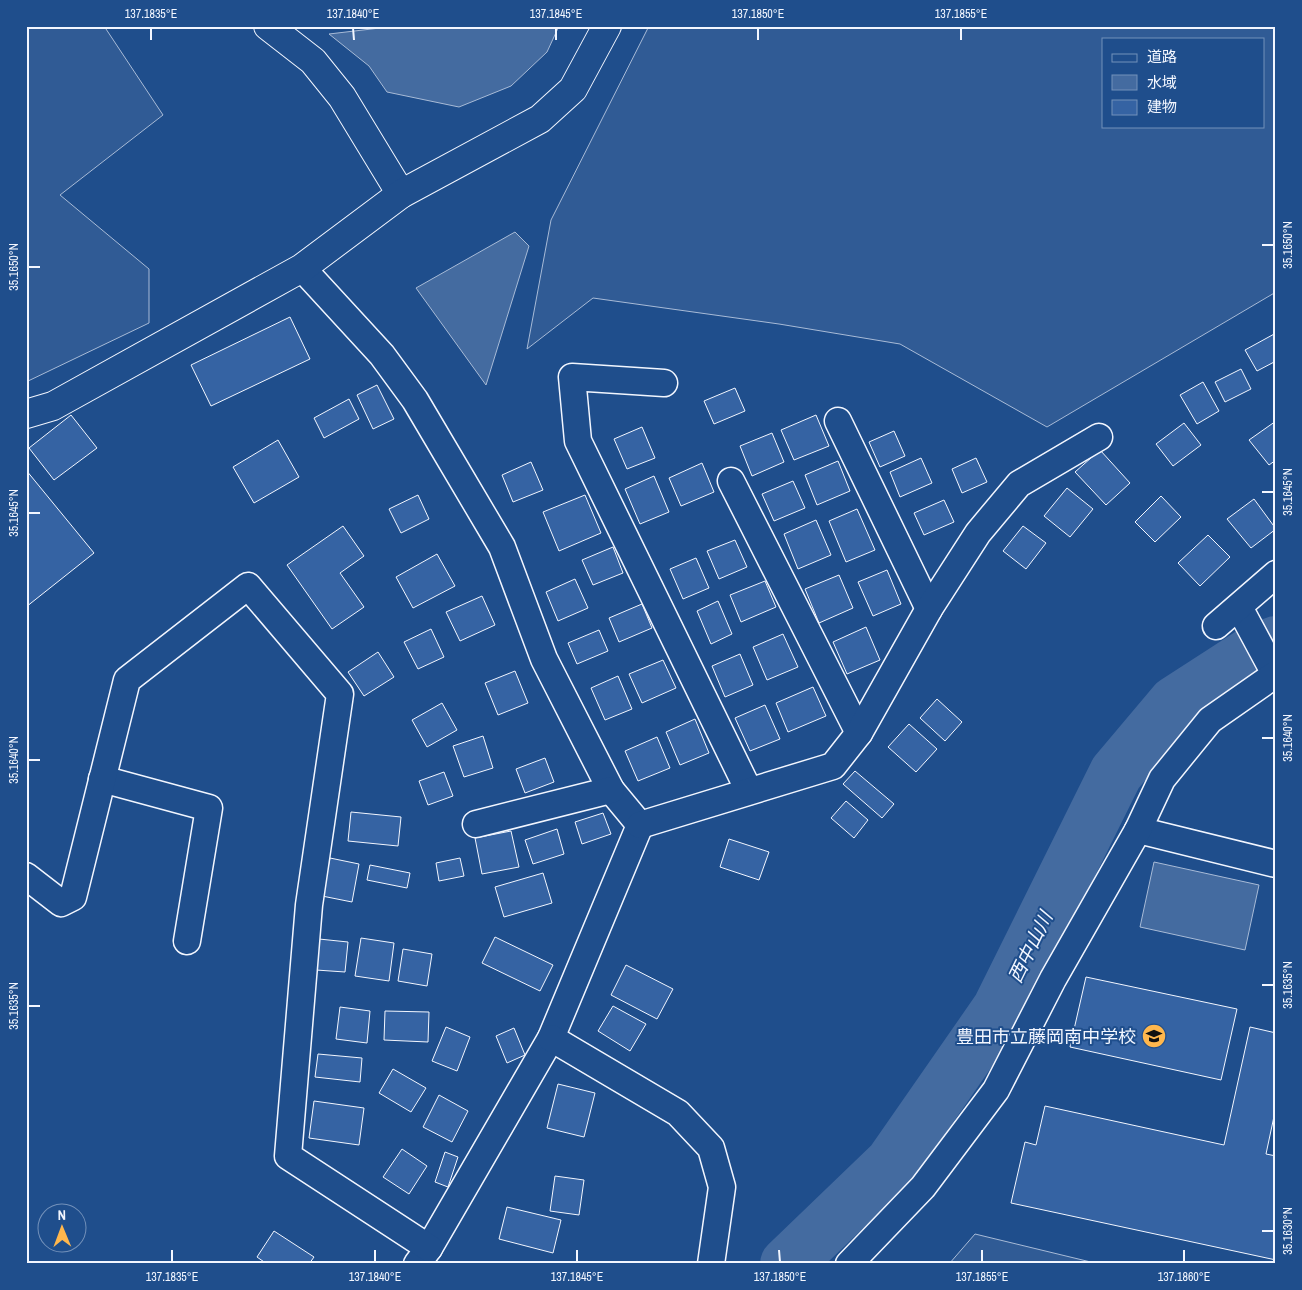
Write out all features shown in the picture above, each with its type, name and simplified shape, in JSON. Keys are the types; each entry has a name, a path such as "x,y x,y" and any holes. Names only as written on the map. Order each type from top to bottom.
{"street":[{"path":"268,26 313,61 336,90 401,194"},
{"path":"26,414 53,406 302,268 401,194 540,118 573,89 606,26"},
{"path":"302,268 382,356 415,400 502,547 544,659 611,790 640,825"},
{"path":"664,383 572,377 578,441 749,791"},
{"path":"838,421 929,609"},
{"path":"26,876 60,903 72,897 127,680 248,586 340,694 309,905 288,1156 423,1256 551,1038 640,825 833,766 860,733 929,609 978,533 1019,484 1099,437"},
{"path":"731,481 860,733"},
{"path":"1216,626 1243,613 1276,574"},
{"path":"849,1264 923,1187 996,1090 1053,979 1138,830 1162,779 1210,720 1273,670 1243,613"},
{"path":"102,779 209,808 187,940"},
{"path":"476,824 611,790"},
{"path":"1138,830 1276,864"},
{"path":"551,1038 678,1113 711,1148 722,1186 711,1264"}],"shaded area":[{"path":"26,26 104,26 163,115 60,195 149,269 149,323 26,382"},
{"path":"649,26 1276,26 1276,292 1047,427 900,344 779,324 593,298 527,349 551,220"},
{"path":"975,1234 1099,1264 949,1264"}],"water":[{"path":"397,26 559,26 547,52 511,86 459,107 387,92 369,66 329,34"},
{"path":"515,232 529,246 486,385 416,288"},
{"path":"1154,862 1259,885 1245,950 1140,927"}],"building":[{"path":"290,317 310,359 211,406 191,365"},
{"path":"1276,333 1276,361 1257,371 1245,350"},
{"path":"1241,369 1251,389 1225,402 1215,382"},
{"path":"1203,382 1219,411 1197,424 1180,395"},
{"path":"377,385 394,419 373,429 357,395"},
{"path":"735,388 745,411 714,424 704,401"},
{"path":"349,399 359,419 324,438 314,418"},
{"path":"71,415 97,448 54,480 29,448"},
{"path":"816,415 829,446 794,460 781,430"},
{"path":"1276,421 1276,460 1269,465 1249,440"},
{"path":"1184,423 1201,445 1173,466 1156,444"},
{"path":"642,427 655,458 627,469 614,439"},
{"path":"894,431 905,456 880,467 869,442"},
{"path":"772,433 784,462 752,476 740,446"},
{"path":"278,440 299,477 254,503 233,467"},
{"path":"1100,450 1130,483 1106,505 1075,472"},
{"path":"921,458 932,483 900,497 890,472"},
{"path":"976,458 987,482 962,493 952,469"},
{"path":"838,461 850,491 817,505 805,475"},
{"path":"531,462 543,490 513,502 502,475"},
{"path":"702,463 714,492 681,506 669,478"},
{"path":"26,470 94,553 26,607"},
{"path":"654,476 669,512 640,524 625,489"},
{"path":"793,481 805,508 774,521 762,494"},
{"path":"1067,488 1093,509 1070,537 1044,516"},
{"path":"418,495 429,519 401,533 389,509"},
{"path":"585,495 601,533 559,551 543,512"},
{"path":"1161,496 1181,517 1155,542 1135,522"},
{"path":"1254,499 1276,529 1251,548 1227,519"},
{"path":"944,500 954,522 924,535 914,513"},
{"path":"857,509 875,550 846,562 829,521"},
{"path":"816,520 831,555 798,569 784,534"},
{"path":"343,526 364,556 340,573 364,607 332,629 287,565"},
{"path":"1023,526 1046,543 1026,569 1003,551"},
{"path":"1208,535 1230,557 1200,586 1178,563"},
{"path":"735,540 747,567 719,579 707,551"},
{"path":"613,547 623,573 593,585 582,560"},
{"path":"437,554 455,586 413,608 396,577"},
{"path":"696,558 709,588 683,599 670,569"},
{"path":"887,570 901,604 873,616 858,582"},
{"path":"839,575 853,608 819,623 805,589"},
{"path":"575,579 588,608 558,621 546,592"},
{"path":"765,581 776,607 741,622 730,595"},
{"path":"482,596 495,625 460,641 446,612"},
{"path":"718,601 732,634 711,644 697,611"},
{"path":"642,604 652,628 619,642 609,618"},
{"path":"866,627 880,660 847,674 833,642"},
{"path":"431,629 444,657 418,669 404,642"},
{"path":"599,630 608,651 577,664 568,643"},
{"path":"783,634 798,667 767,680 753,647"},
{"path":"378,652 394,677 364,696 348,672"},
{"path":"740,654 753,685 725,697 712,666"},
{"path":"663,660 676,688 642,703 629,674"},
{"path":"515,671 528,703 498,715 485,683"},
{"path":"618,676 632,709 605,720 591,688"},
{"path":"813,687 826,716 788,732 776,703"},
{"path":"937,699 962,722 945,741 920,718"},
{"path":"442,703 457,730 427,747 412,720"},
{"path":"765,705 780,739 750,751 735,718"},
{"path":"695,719 709,753 680,765 666,732"},
{"path":"909,724 937,749 916,772 888,747"},
{"path":"483,736 493,768 464,777 453,746"},
{"path":"657,737 670,768 638,781 625,751"},
{"path":"545,758 554,782 525,793 516,769"},
{"path":"855,771 894,804 882,818 843,784"},
{"path":"444,772 453,796 428,805 419,781"},
{"path":"846,801 868,820 854,838 831,818"},
{"path":"351,812 401,817 398,846 348,841"},
{"path":"603,813 611,834 582,844 575,822"},
{"path":"557,829 564,854 533,864 525,840"},
{"path":"511,831 519,867 482,874 475,838"},
{"path":"729,839 769,852 759,880 720,867"},
{"path":"330,858 359,864 352,902 322,896"},
{"path":"460,858 464,876 439,881 436,863"},
{"path":"370,865 410,873 407,888 367,880"},
{"path":"543,873 552,903 504,917 495,887"},
{"path":"495,937 553,965 540,991 482,963"},
{"path":"361,938 394,943 389,981 355,976"},
{"path":"319,939 348,942 345,972 316,970"},
{"path":"403,949 432,954 427,986 398,981"},
{"path":"626,965 673,989 657,1019 611,995"},
{"path":"1086,977 1237,1009 1221,1080 1070,1047"},
{"path":"613,1006 646,1024 630,1051 598,1031"},
{"path":"340,1007 370,1011 367,1043 336,1039"},
{"path":"385,1011 429,1012 428,1042 384,1040"},
{"path":"446,1027 470,1037 457,1071 432,1061"},
{"path":"1250,1027 1276,1033 1276,1107 1266,1154 1276,1156 1276,1260 1011,1203 1025,1142 1036,1145 1045,1106 1224,1145"},
{"path":"514,1028 525,1055 507,1063 496,1036"},
{"path":"318,1054 362,1058 360,1082 315,1077"},
{"path":"393,1069 426,1088 411,1112 379,1093"},
{"path":"558,1084 595,1093 584,1137 547,1128"},
{"path":"439,1095 468,1111 452,1142 423,1127"},
{"path":"314,1101 364,1108 359,1145 309,1138"},
{"path":"402,1149 427,1166 409,1194 383,1177"},
{"path":"445,1152 458,1157 448,1187 435,1182"},
{"path":"555,1176 584,1180 579,1215 550,1211"},
{"path":"507,1207 561,1220 553,1253 499,1239"},
{"path":"274,1231 314,1257 309,1264 267,1264 257,1257"}],"waterway":[{"name":"西中山川","path":"787,1264 892,1163 999,1009 1116,773 1175,703 1257,650 1276,643"}],"place":[{"name":"豊田市立藤岡南中学校","path":"1154,1036"}]}
